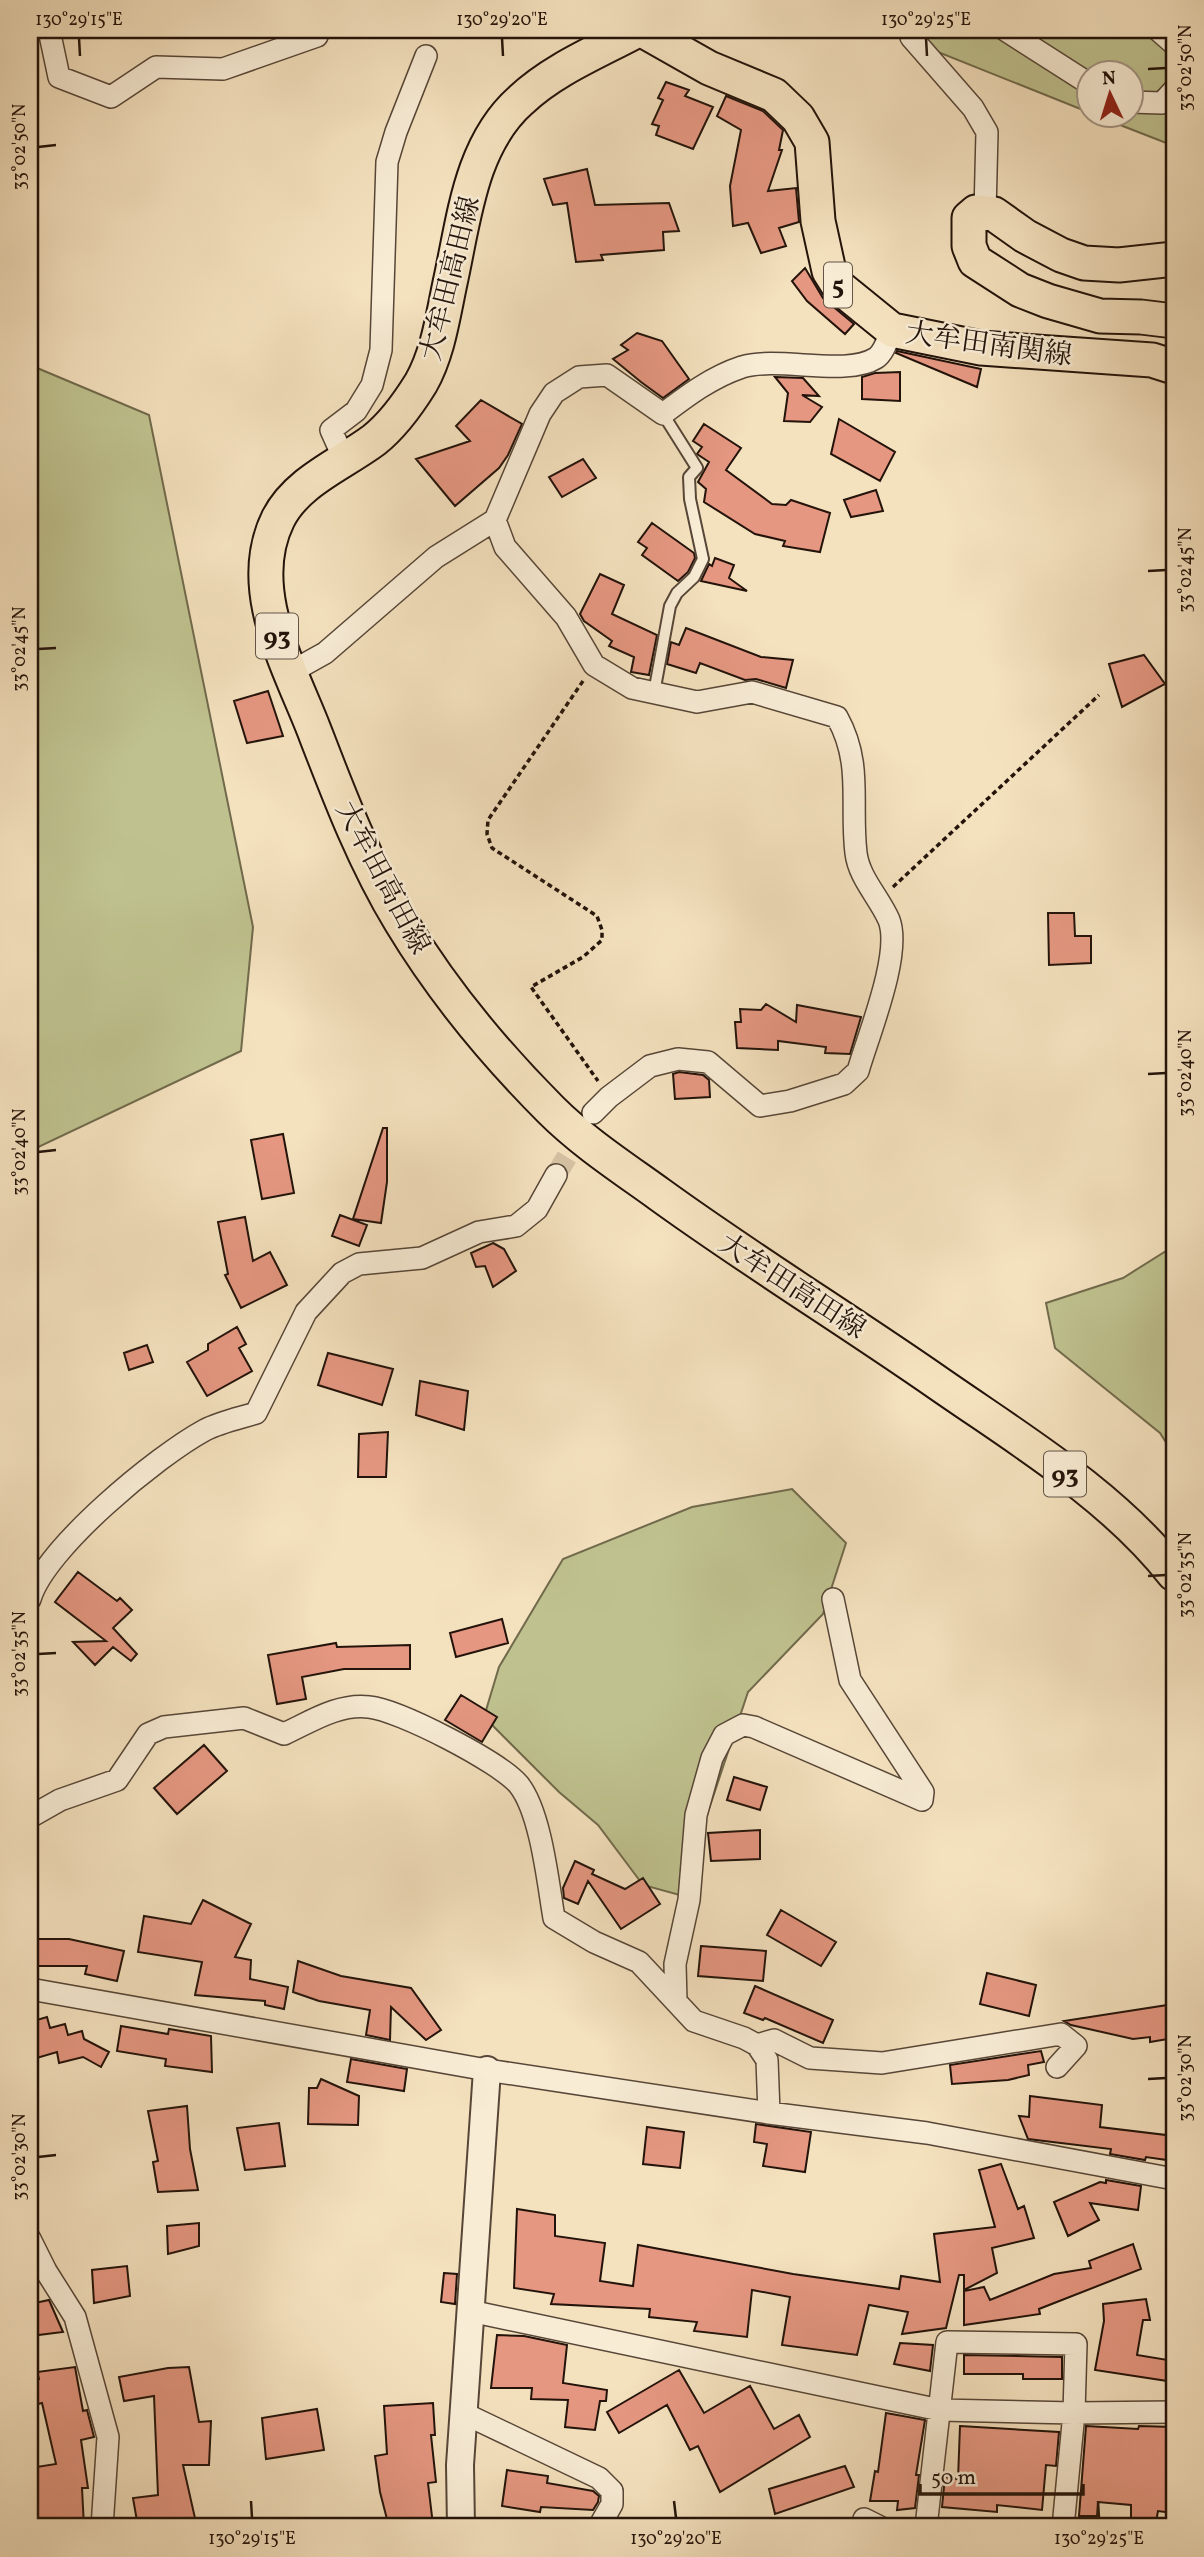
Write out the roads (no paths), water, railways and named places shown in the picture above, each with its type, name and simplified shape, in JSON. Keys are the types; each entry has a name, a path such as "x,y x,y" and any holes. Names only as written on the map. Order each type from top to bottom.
{"main road":[{"name":"大牟田南関線","path":"640,30 709,68 774,95 798,118 812,142 818,221 829,271 839,287 892,330 981,348 1152,360 1174,366"},
{"name":"大牟田高田線","path":"640,30 551,77 518,102 492,135 474,175 436,346 424,378 401,414 376,439 299,491 278,518 266,559 267,592 275,631 351,826 400,921 467,1017 554,1113 613,1161 718,1237 854,1325 1019,1439 1110,1508 1174,1574"},
{"name":"大牟田南関線","path":"985,213 976,212 969,218 969,246 975,261 1020,290 1100,316 1174,321"},
{"path":"985,213 994,214 1025,236 1060,255 1084,263 1119,265 1174,259"}],"street":[{"path":"49,30 59,77 111,97 156,67 223,69 317,36"},
{"path":"911,30 911,37 973,108 987,132 985,213"},
{"path":"1005,30 1074,74"},
{"path":"1158,30 1174,44"},
{"path":"344,459 331,430 356,411 372,385 382,350 387,162 426,56"},
{"path":"1144,102 1162,103 1174,90"},
{"path":"291,672 325,653 436,557 495,520 540,414 554,393 570,382 579,377 607,375 663,414 708,381 745,366 860,365 879,356 892,330"},
{"path":"495,520 505,547 566,617 594,665 632,688 697,702 752,692 837,717 848,737 854,761 856,855 862,873 890,923 891,961 858,1071 844,1084 790,1101 760,1106 708,1062 678,1059 650,1066 609,1097 593,1113"},
{"path":"30,1599 34,1586 57,1553 150,1466 207,1429 256,1413 306,1312 342,1273 359,1264 422,1258 479,1232 516,1227 537,1209 556,1175"},
{"path":"676,2001 675,1964 690,1900 696,1815 712,1758 724,1735 743,1725 754,1727 922,1800 923,1792 850,1680 833,1600"},
{"path":"30,1817 60,1800 117,1780 148,1734 164,1727 244,1718 284,1734 339,1709 369,1707 412,1721 484,1758 519,1785 534,1818 544,1856 554,1918 594,1942 639,1962 694,2021 757,2045 767,2060 769,2113"},
{"path":"30,1989 487,2070 769,2113 927,2133 1174,2179"},
{"path":"757,2045 774,2040 810,2058 883,2063 1061,2034 1076,2046 1057,2067"},
{"path":"461,2527 460,2465 487,2070"},
{"path":"30,2239 75,2318 108,2437 102,2527"},
{"path":"470,2311 940,2410 1174,2412"},
{"path":"926,2527 947,2342 1076,2344 1074,2413 1063,2527"},
{"path":"463,2413 599,2478 612,2491 612,2504 599,2527"}],"lane":[{"path":"654,693 670,606 677,593 694,577 703,559 690,499 689,477 697,468 663,414"}],"tunnel":[{"path":"556,1175 585,1127"}]}
